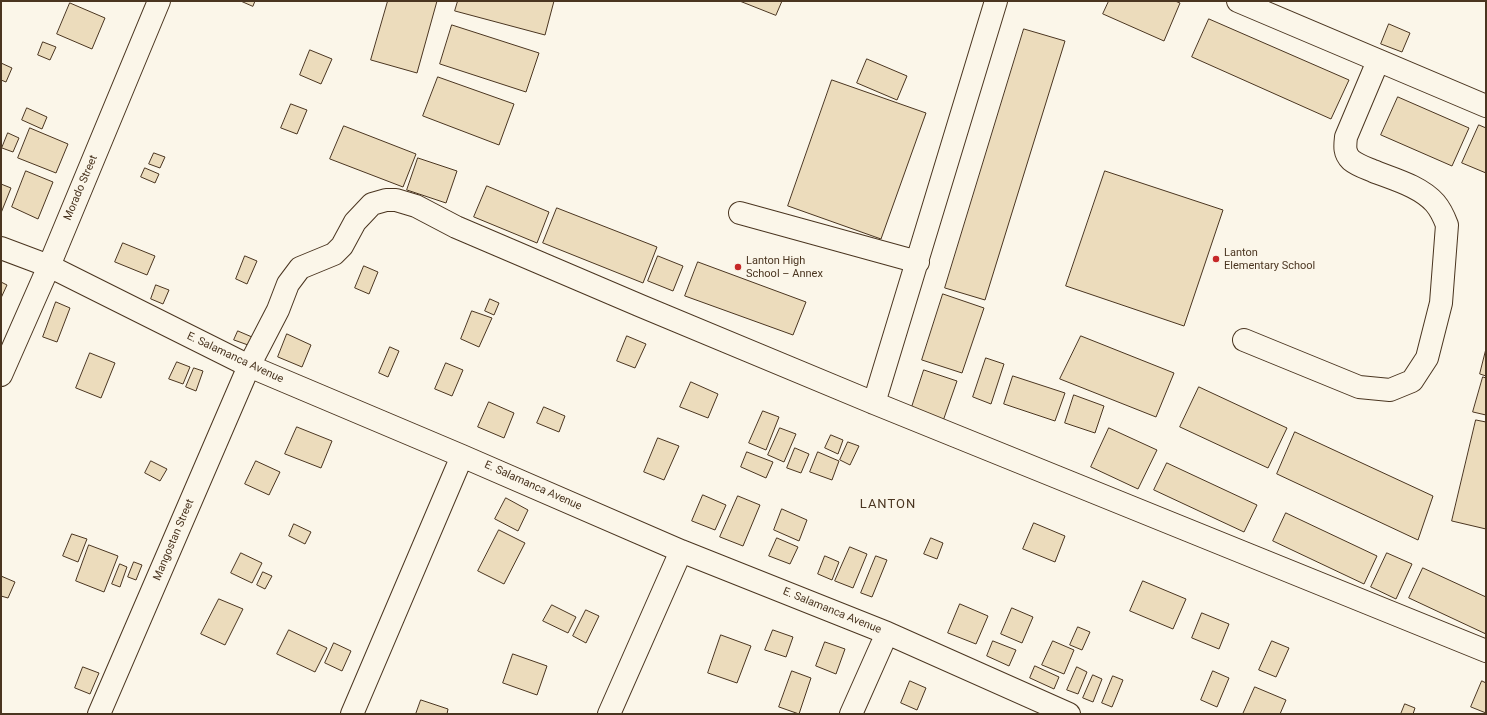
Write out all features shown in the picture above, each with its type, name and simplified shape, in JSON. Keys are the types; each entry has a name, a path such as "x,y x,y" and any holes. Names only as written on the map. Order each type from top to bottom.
{"street":[{"name":"Morado Street","path":"1,375 49,266 159,1"},
{"path":"874,403 996,1"},
{"path":"1238,1 1486,106"},
{"path":"1244,340 1359,387 1367,388 1390,390 1412,382 1427,358 1441,303 1447,225 1442,213 1434,202 1425,195 1410,186 1361,166 1351,160 1344,150 1346,137 1378,61"},
{"name":"Mangostan Street","path":"99,714 250,366 278,310 288,284 300,268 334,254 342,246 355,222 372,204 386,200 396,200 416,206 456,227 874,403 1486,651"},
{"path":"740,212 918,262"},
{"name":"E. Salamanca Avenue","path":"1,248 49,266 250,366 681,551 887,633 1069,714"},
{"path":"352,714 462,456"},
{"path":"609,714 681,551"},
{"path":"851,714 887,633"}],"building":[{"path":"241,1 255,1 253,6"},
{"path":"388,1 437,1 417,73 371,60"},
{"path":"458,1 554,1 545,35 455,11"},
{"path":"740,1 782,1 776,15"},
{"path":"1109,1 1175,1 1180,3 1164,41 1103,14"},
{"path":"70,3 105,18 92,49 57,34"},
{"path":"1209,19 1349,80 1331,119 1192,57"},
{"path":"1389,24 1410,33 1402,52 1381,44"},
{"path":"452,25 539,53 526,92 440,64"},
{"path":"1024,29 1065,41 985,300 945,288"},
{"path":"43,42 56,47 50,60 38,55"},
{"path":"310,50 332,59 321,84 300,75"},
{"path":"867,59 907,76 897,100 857,83"},
{"path":"1,63 12,68 6,82 1,80"},
{"path":"438,77 514,104 499,145 423,116"},
{"path":"832,80 926,113 881,239 788,206"},
{"path":"1398,97 1469,128 1452,166 1381,135"},
{"path":"291,104 307,110 297,134 281,128"},
{"path":"27,108 47,117 42,129 22,120"},
{"path":"1479,125 1486,128 1486,173 1462,163"},
{"path":"344,126 416,154 403,187 330,159"},
{"path":"30,128 68,144 56,173 18,158"},
{"path":"8,133 19,138 13,152 2,148"},
{"path":"154,153 165,157 160,168 149,164"},
{"path":"418,158 457,171 446,203 407,190"},
{"path":"145,168 159,174 155,183 141,177"},
{"path":"26,171 53,182 38,219 12,207"},
{"path":"1105,171 1223,210 1184,326 1066,286"},
{"path":"1,184 11,188 1,213"},
{"path":"487,186 549,212 537,243 474,217"},
{"path":"557,208 657,247 643,283 543,243"},
{"path":"123,243 155,256 147,275 115,262"},
{"path":"245,256 257,261 247,284 236,279"},
{"path":"658,256 683,266 673,291 648,281"},
{"path":"698,262 806,302 793,335 685,296"},
{"path":"364,266 378,272 369,294 355,288"},
{"path":"1,282 7,285 1,298"},
{"path":"156,285 169,290 163,304 151,299"},
{"path":"943,294 984,308 962,373 922,360"},
{"path":"490,299 499,303 494,315 485,311"},
{"path":"56,302 70,308 57,342 43,337"},
{"path":"472,311 492,318 479,347 461,339"},
{"path":"238,331 252,337 248,345 234,340"},
{"path":"287,334 311,345 302,367 278,357"},
{"path":"627,336 646,344 635,368 617,361"},
{"path":"1081,336 1174,373 1156,417 1060,379"},
{"path":"390,347 399,351 388,377 379,373"},
{"path":"1486,349 1486,376 1480,374"},
{"path":"90,353 115,363 101,398 76,388"},
{"path":"986,358 1004,364 991,404 973,397"},
{"path":"177,362 190,367 183,384 169,379"},
{"path":"446,363 463,370 452,396 435,389"},
{"path":"194,368 203,371 196,391 186,387"},
{"path":"924,370 957,381 943,421 911,410"},
{"path":"1013,376 1065,393 1055,421 1004,404"},
{"path":"1483,377 1486,378 1486,415 1473,412"},
{"path":"691,382 718,394 708,418 680,407"},
{"path":"1199,387 1287,428 1268,468 1180,427"},
{"path":"1074,395 1104,406 1095,433 1065,423"},
{"path":"489,402 514,413 504,438 478,427"},
{"path":"544,407 565,416 559,432 537,423"},
{"path":"763,411 779,417 766,450 749,443"},
{"path":"1476,420 1486,422 1486,529 1452,521"},
{"path":"297,427 332,441 321,468 285,454"},
{"path":"780,428 796,434 784,462 768,455"},
{"path":"1109,428 1157,450 1138,489 1091,467"},
{"path":"1295,432 1433,496 1418,540 1277,474"},
{"path":"831,435 843,440 838,454 825,448"},
{"path":"658,438 679,446 664,480 644,472"},
{"path":"848,442 859,446 850,465 840,460"},
{"path":"795,448 809,454 801,473 787,468"},
{"path":"747,452 773,462 766,478 741,467"},
{"path":"818,452 839,461 832,480 810,472"},
{"path":"151,461 167,469 160,481 145,473"},
{"path":"256,461 280,472 269,495 245,484"},
{"path":"1167,463 1257,505 1244,532 1154,490"},
{"path":"703,495 726,505 715,530 692,521"},
{"path":"738,496 760,505 743,546 720,537"},
{"path":"506,498 528,510 518,531 495,519"},
{"path":"782,509 807,520 799,541 774,530"},
{"path":"1286,513 1377,556 1364,584 1273,541"},
{"path":"1034,523 1065,536 1055,562 1023,549"},
{"path":"294,524 311,532 305,544 289,536"},
{"path":"499,530 525,543 504,584 478,571"},
{"path":"72,534 87,539 78,562 63,556"},
{"path":"777,538 798,547 790,564 769,556"},
{"path":"931,538 943,543 937,559 924,554"},
{"path":"89,545 118,556 104,592 76,581"},
{"path":"850,547 867,554 853,588 835,581"},
{"path":"241,553 262,563 252,583 231,573"},
{"path":"1387,553 1412,564 1396,599 1371,587"},
{"path":"825,556 839,562 832,580 818,574"},
{"path":"876,556 887,560 872,597 861,593"},
{"path":"134,562 142,565 136,580 128,577"},
{"path":"120,564 127,567 120,587 112,584"},
{"path":"1423,568 1486,597 1486,634 1409,598"},
{"path":"263,572 272,576 265,589 257,585"},
{"path":"1,576 15,582 8,598 1,596"},
{"path":"1143,581 1186,599 1173,629 1130,611"},
{"path":"219,599 243,609 225,645 201,634"},
{"path":"960,604 988,616 976,644 948,633"},
{"path":"552,605 576,617 568,633 543,621"},
{"path":"1012,608 1033,617 1022,643 1001,634"},
{"path":"586,610 599,616 586,643 573,636"},
{"path":"1202,613 1229,624 1219,649 1192,638"},
{"path":"1078,627 1090,632 1082,650 1070,645"},
{"path":"289,630 327,648 315,672 277,654"},
{"path":"773,630 793,637 786,657 765,650"},
{"path":"721,635 751,646 737,683 708,673"},
{"path":"993,641 1016,650 1009,666 987,656"},
{"path":"1053,641 1074,650 1064,674 1042,665"},
{"path":"1272,641 1289,648 1276,677 1259,670"},
{"path":"825,642 845,649 836,674 816,666"},
{"path":"334,643 351,651 342,671 325,663"},
{"path":"513,654 547,666 537,695 503,683"},
{"path":"1035,666 1059,677 1054,689 1030,678"},
{"path":"83,667 99,673 90,694 75,688"},
{"path":"1077,667 1087,672 1078,694 1067,690"},
{"path":"792,671 811,678 799,714 779,707"},
{"path":"1213,671 1229,678 1217,707 1201,700"},
{"path":"1093,675 1102,679 1093,702 1083,698"},
{"path":"1113,676 1123,680 1112,707 1102,703"},
{"path":"910,681 926,688 917,710 901,703"},
{"path":"1482,681 1486,683 1486,713 1471,707"},
{"path":"1255,687 1286,700 1280,714 1243,714"},
{"path":"421,700 448,709 447,714 416,714"},
{"path":"1405,704 1415,708 1413,714 1401,714"}],"place":[{"name":"Lanton Elementary School","path":"1216,259"},
{"name":"Lanton High School – Annex","path":"738,267"}],"district":[{"name":"LANTON","path":"888,505"}]}
